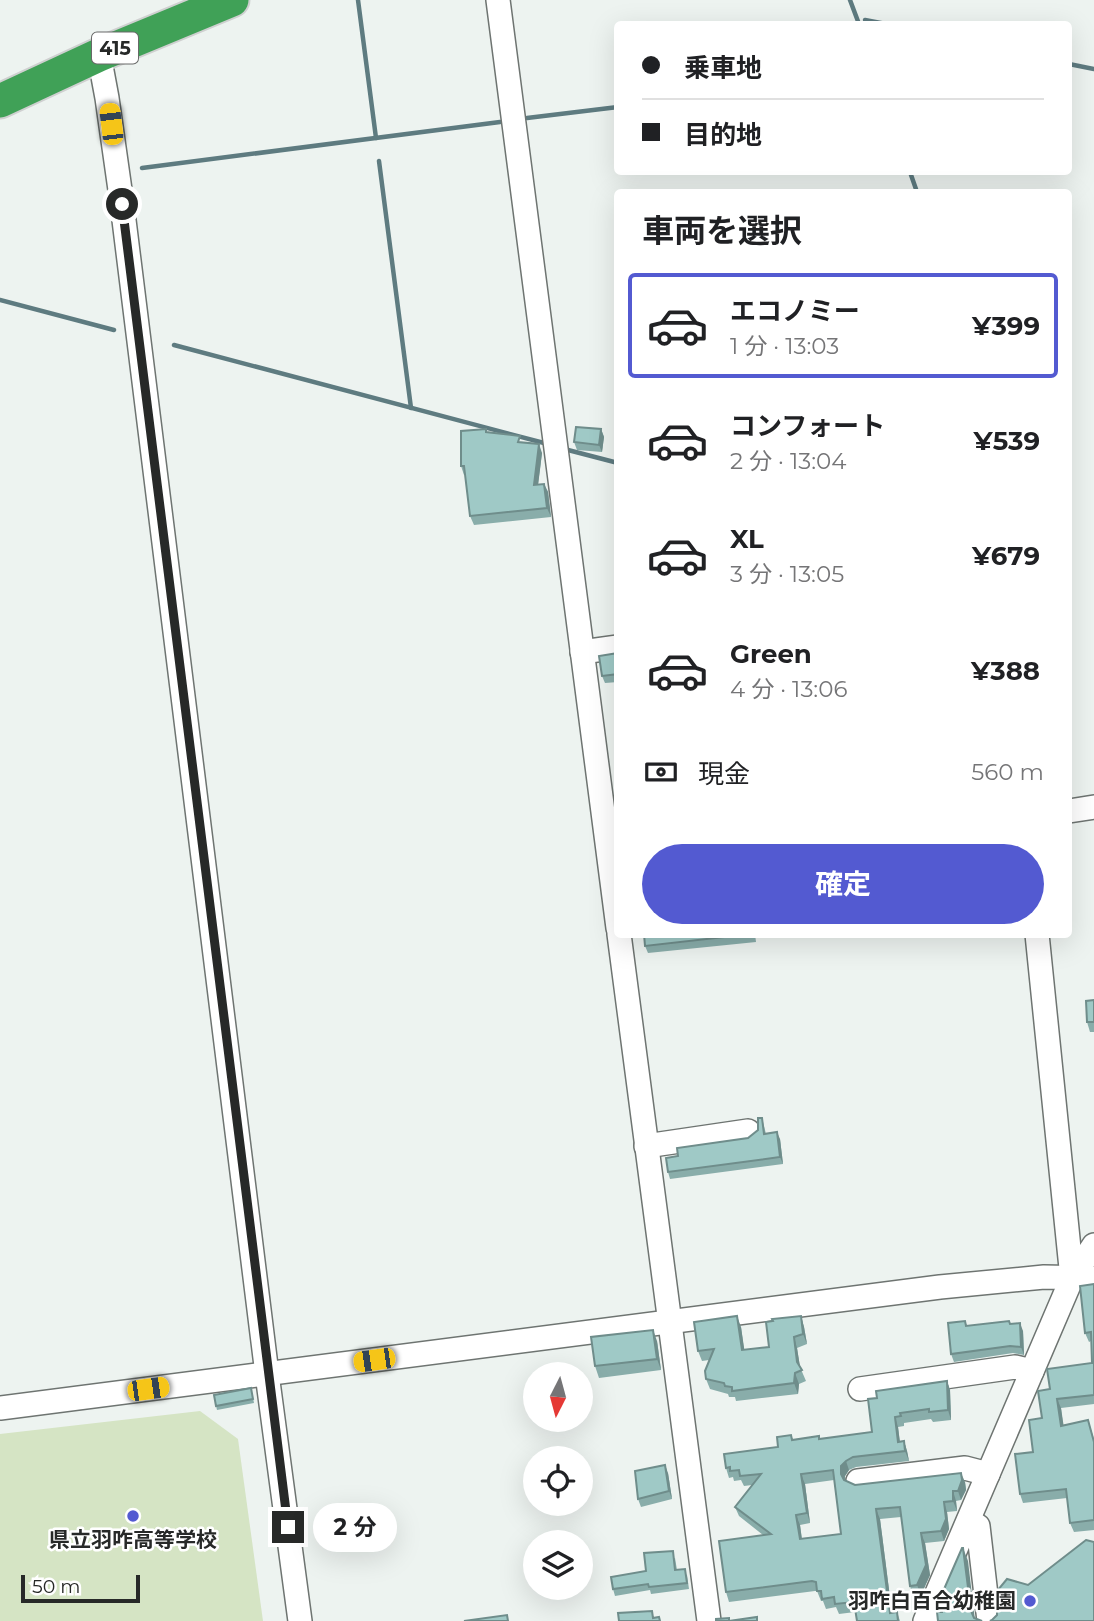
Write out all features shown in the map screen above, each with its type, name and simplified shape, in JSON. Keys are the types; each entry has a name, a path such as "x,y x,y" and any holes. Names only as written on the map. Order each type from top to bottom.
{"highway":[{"name":"415","path":"0,101 99,54 232,0"}],"street":[{"path":"498,0 582,652 614,870"},
{"path":"99,54 122,204 300,1621"},
{"path":"582,652 614,648"},
{"path":"1072,810 1094,807"},
{"path":"619,938 709,1621"},
{"path":"1038,938 1083,1278"},
{"path":"646,1146 748,1131"},
{"path":"925,1621 1032,1371 1083,1278 1094,1245"},
{"path":"0,1408 982,1282 1044,1277 1083,1278"},
{"path":"860,1389 1014,1367 1032,1371"},
{"path":"858,1481 965,1468 988,1474"},
{"path":"969,1520 978,1526 989,1621"}],"green space":[{"name":"県立羽咋高等学校","path":"200,1411 238,1439 263,1621 0,1621 0,1434"}],"building":[{"path":"576,427 601,429 599,445 574,442"},
{"path":"486,429 486,432 520,436 518,442 539,444 534,485 544,484 547,508 470,516 464,466 461,466 461,431"},
{"path":"614,654 614,674 602,676 599,656"},
{"path":"644,938 716,938 645,946"},
{"path":"1094,1000 1094,1022 1087,1022 1086,1001"},
{"path":"758,1118 762,1118 764,1134 777,1132 780,1157 668,1172 666,1158 678,1156 677,1148 748,1138 758,1130"},
{"path":"1094,1284 1094,1395 1057,1399 1061,1426 1088,1420 1094,1442 1094,1520 1070,1523 1066,1489 1020,1494 1015,1454 1033,1452 1029,1420 1042,1418 1038,1391 1050,1389 1047,1369 1092,1363 1091,1332 1085,1333 1080,1286"},
{"path":"737,1316 742,1350 769,1347 766,1322 801,1316 803,1334 794,1337 797,1362 802,1370 795,1373 794,1383 732,1391 732,1387 725,1386 724,1383 706,1379 705,1371 714,1349 698,1351 694,1322"},
{"path":"965,1321 966,1326 1009,1321 1010,1324 1020,1323 1021,1347 951,1354 948,1323"},
{"path":"653,1330 657,1359 595,1366 591,1337"},
{"path":"947,1381 948,1410 929,1412 929,1409 900,1413 901,1416 895,1417 898,1442 904,1441 905,1451 853,1457 841,1466 844,1480 855,1485 961,1473 962,1480 958,1491 953,1491 953,1501 944,1502 946,1519 941,1531 921,1533 926,1565 917,1585 910,1586 900,1507 876,1509 890,1613 897,1612 898,1621 857,1621 854,1602 835,1604 834,1597 822,1599 816,1582 812,1581 726,1592 719,1541 771,1534 735,1507 761,1474 740,1476 739,1470 730,1471 730,1467 726,1468 724,1454 778,1447 777,1437 791,1435 792,1440 819,1436 819,1439 872,1432 868,1399 877,1398 876,1391","holes":["833,1470 841,1534 800,1539 796,1515 807,1513 801,1474"]},
{"path":"251,1388 253,1399 216,1406 214,1395"},
{"path":"665,1465 669,1491 638,1499 635,1471"},
{"path":"1086,1540 1094,1542 1094,1621 990,1621 997,1615 997,1591 1007,1579 1028,1585"},
{"path":"962,1548 971,1611 974,1618 982,1621 938,1621 937,1612 942,1612 941,1596"},
{"path":"673,1551 675,1570 685,1569 687,1583 649,1587 648,1584 613,1589 611,1577 646,1571 644,1553"},
{"path":"652,1611 653,1618 659,1617 660,1621 619,1621 618,1613"},
{"path":"507,1615 508,1621 464,1621"},
{"path":"757,1617 757,1621 729,1621"},
{"path":"729,1618 729,1621 716,1621 716,1619"}],"waterway":[{"path":"358,0 376,138"},
{"path":"850,0 858,21"},
{"path":"865,20 870,21"},
{"path":"1072,65 1094,69"},
{"path":"527,118 614,107"},
{"path":"142,168 500,122"},
{"path":"379,161 411,408"},
{"path":"911,175 916,189"},
{"path":"0,300 114,330"},
{"path":"174,345 544,443"},
{"path":"568,450 614,462"}],"place":[{"name":"県立羽咋高等学校","path":"133,1516"},
{"name":"羽咋白百合幼稚園","path":"1030,1601"}],"route":[{"path":"122,204 288,1527"}]}
